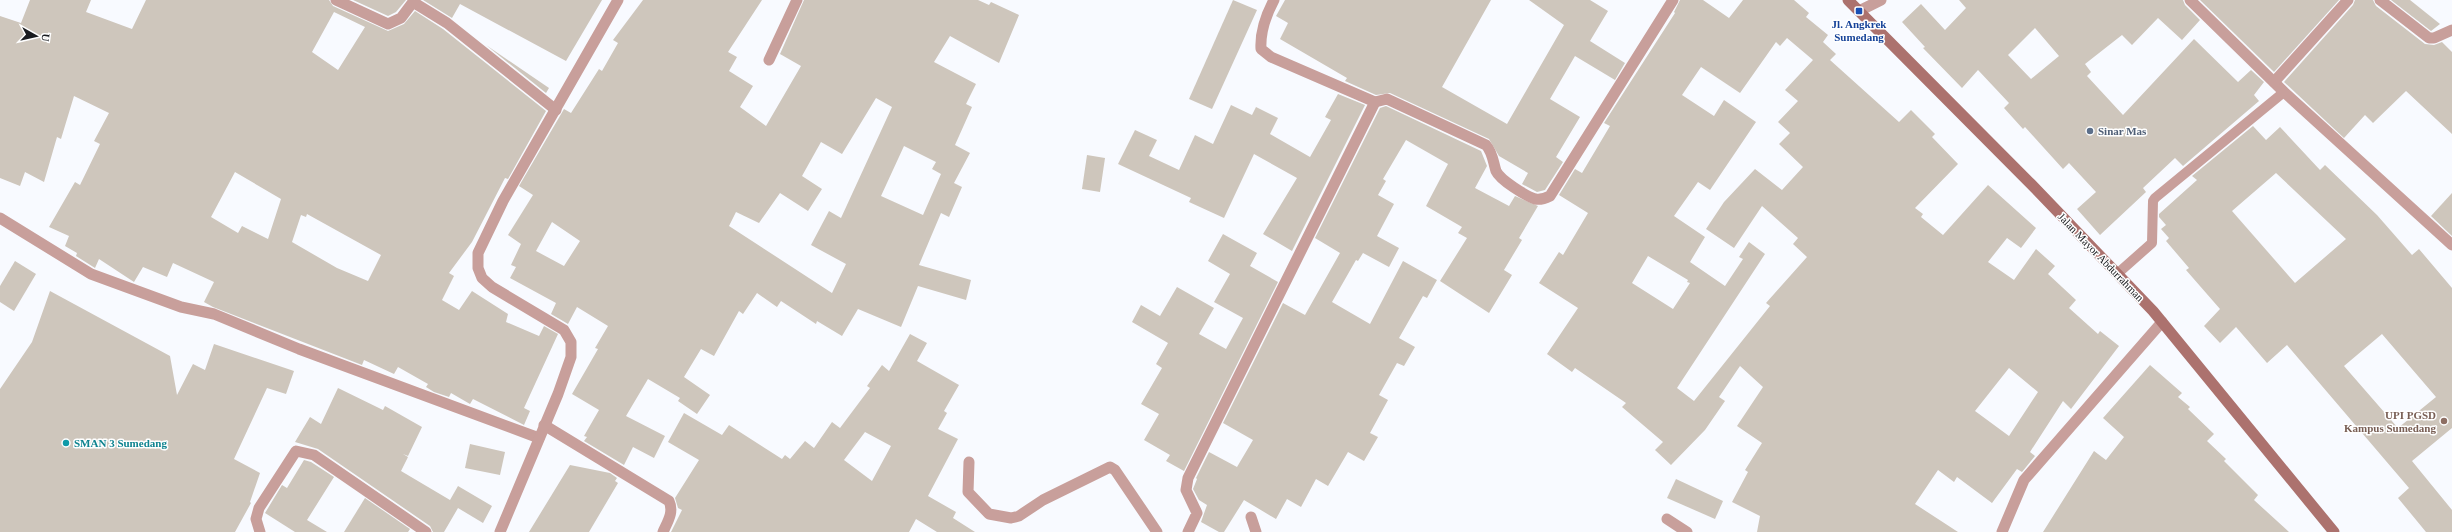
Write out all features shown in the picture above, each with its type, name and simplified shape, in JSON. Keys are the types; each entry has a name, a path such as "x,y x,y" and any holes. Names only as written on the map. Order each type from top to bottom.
{"main road":[{"name":"Jalan Mayor Abdurrahman","path":"1848,0 2117,274 2162,322 2334,532"}],"street":[{"path":"336,0 388,24 401,18 413,2 447,23 556,110"},
{"path":"500,532 539,438 570,357 571,342 564,330 492,287 482,278 478,268 478,253 503,201 618,0"},
{"path":"769,60 797,0"},
{"path":"1274,0 1267,12 1260,39 1261,49 1271,57 1375,102 1388,99 1486,145 1491,152 1497,172 1503,180 1535,199 1543,199 1550,196 1673,0"},
{"path":"1859,11 1881,0"},
{"path":"2190,0 2284,92 2452,245"},
{"path":"2274,82 2348,0"},
{"path":"2380,0 2429,38 2434,38 2452,30"},
{"path":"1188,532 1197,513 1186,490 1188,478 1375,102"},
{"path":"0,218 91,274 181,307 214,314 299,348 539,438"},
{"path":"2002,532 2024,480 2162,322"},
{"path":"544,425 669,501 672,508 664,532"},
{"path":"260,532 256,519 259,508 296,451 302,451 314,455 426,532"},
{"path":"969,462 968,492 989,514 1011,518 1019,516 1043,500 1110,467 1115,470 1157,532"},
{"path":"1252,517 1256,532"},
{"path":"1667,519 1687,532"}],"lane":[{"path":"2117,274 2152,243 2153,201 2155,198 2284,92"}],"building":[{"path":"30,0 91,0 86,12 132,29 146,0 329,0 333,6 388,31 404,24 415,11 443,29 546,111 508,179 505,178 472,242 449,273 454,276 442,300 459,310 472,291 508,314 506,322 539,336 544,326 558,334 524,408 530,411 524,425 473,399 470,404 451,393 449,397 434,392 426,387 428,384 398,367 394,374 364,360 362,365 213,307 204,302 214,282 173,263 167,277 143,267 134,282 99,259 95,268 76,256 77,253 65,246 69,236 49,227 75,182 80,185 100,144 94,141 109,113 74,96 61,139 57,137 44,182 25,172 20,186 0,178 0,16 21,23","holes":["334,12 365,27 338,70 312,52","235,172 281,199 268,239 242,226 238,233 211,217","307,214 381,255 368,281 337,268 292,242 301,215 306,217"]},
{"path":"353,0 406,0 396,12 388,16"},
{"path":"423,0 602,0 566,61 460,4 452,18"},
{"path":"643,0 762,0 728,52 737,57 729,71 753,86 740,107 766,126 801,66 780,54 804,0 978,0 989,5 991,2 1019,15 999,63 950,36 934,62 976,84 966,104 972,107 955,145 970,153 954,183 962,187 949,217 941,213 919,265 971,280 966,300 918,286 901,327 858,309 842,336 817,321 816,324 781,301 777,307 757,293 743,314 739,311 714,356 701,349 684,377 710,395 697,414 678,401 680,398 648,379 626,416 665,436 654,458 633,447 624,465 584,441 587,437 584,436 599,410 572,394 598,349 595,348 608,326 577,307 568,324 551,314 556,303 510,278 516,267 511,265 521,244 508,235 533,195 519,186 564,109 571,113 599,69 602,71 618,43 613,40","holes":["876,98 892,107 841,218 829,211 811,245 846,264 832,293 729,226 736,212 759,223 780,193 808,211 822,189 802,176 821,142 842,154","904,146 936,162 932,169 941,174 923,215 881,196","552,222 580,241 564,266 536,251"]},
{"path":"1233,0 1257,10 1212,109 1189,99"},
{"path":"1285,0 1491,0 1442,87 1507,124 1564,25 1529,0 1590,0 1608,11 1590,41 1625,63 1615,80 1575,56 1550,99 1580,117 1556,157 1563,162 1545,190 1537,192 1522,184 1528,173 1499,156 1489,139 1390,93 1376,95 1345,81 1347,78 1280,39 1288,23 1276,16"},
{"path":"1680,0 1703,0 1729,18 1743,0 1794,0 1809,13 1806,17 1828,35 1823,42 1836,54 1830,60 1899,122 1911,110 1935,134 1932,137 1958,164 1915,208 1923,214 1921,217 1943,235 1988,185 2036,228 2021,248 2007,238 1988,262 2014,280 2036,249 2055,266 2048,274 2076,300 2069,308 2098,334 2100,331 2119,346 2071,409 2063,401 2030,452 2035,456 2022,472 2017,469 1992,503 1957,477 1954,482 1938,470 1915,504 1958,532 1757,532 1760,516 1732,502 1748,472 1745,470 1762,443 1737,426 1763,387 1740,366 1719,397 1725,401 1705,430 1671,465 1655,450 1663,442 1622,407 1626,403 1575,368 1572,372 1547,354 1578,308 1539,283 1559,252 1563,255 1588,213 1559,195 1575,169 1582,173 1610,126 1604,123 1675,13 1674,12","holes":["1787,38 1813,60 1785,90 1798,101 1778,122 1790,133 1779,144 1803,167 1782,190 1755,169 1724,202 1706,229 1734,248 1762,206 1798,238 1793,244 1807,257 1766,303 1770,306 1694,401 1677,388 1765,254 1749,242 1739,257 1743,259 1725,286 1690,262 1705,237 1674,216 1698,182 1710,190 1756,122 1724,100 1714,116 1682,95 1701,67 1740,93 1776,42 1780,46","1648,256 1688,280 1687,282 1690,283 1673,309 1632,283","2009,368 2038,392 2009,436 1975,411"]},
{"path":"1959,0 2183,0 2185,5 2200,20 2182,40 2158,18 2132,45 2122,35 2085,64 2091,72 2087,76 2123,115 2194,39 2238,82 2251,70 2264,82 2254,95 2259,101 2183,166 2175,158 2143,188 2146,192 2100,235 2077,209 2096,192 2069,163 2063,169 2025,127 2023,129 2004,108 2009,103 1978,70 1962,88 1923,48 1925,47 1902,22 1921,4 1945,30 1966,8","holes":["2035,28 2059,56 2031,79 2008,55"]},
{"path":"2200,0 2339,0 2274,72"},
{"path":"2355,0 2373,0 2376,6 2425,44 2434,45 2442,42 2452,52 2452,134 2406,91 2373,123 2365,115 2344,138 2284,82 2353,5"},
{"path":"2391,0 2410,0 2440,24 2431,31"},
{"path":"486,45 549,88 546,93"},
{"path":"1338,94 1365,105 1292,251 1263,234 1297,178 1254,154 1224,218 1189,202 1191,198 1118,164 1135,130 1157,140 1149,156 1179,170 1195,135 1213,144 1231,105 1252,115 1256,107 1278,118 1270,134 1310,157 1331,120 1325,117"},
{"path":"1386,106 1481,151 1487,166 1475,188 1509,206 1515,196 1538,206 1519,238 1522,240 1504,270 1512,275 1489,313 1440,281 1467,238 1458,233 1462,227 1426,206 1448,164 1406,140 1383,179 1386,181 1378,195 1394,204 1377,236 1399,248 1389,267 1363,253 1358,261 1356,260 1332,302 1370,324 1403,261 1437,280 1427,298 1423,296 1399,338 1415,347 1404,366 1397,363 1379,395 1388,400 1370,433 1378,437 1364,461 1348,452 1328,486 1316,479 1301,507 1287,499 1276,519 1244,500 1224,532 1219,532 1201,522 1207,505 1199,500 1193,489 1197,479 1196,478 1209,452 1237,467 1253,440 1223,423 1283,303 1305,315 1340,253 1315,238 1380,108"},
{"path":"2253,126 2266,140 2280,127 2320,170 2325,165 2377,215 2412,255 2419,249 2452,288 2452,428 2412,461 2452,510 2452,532 2426,532 2398,498 2409,488 2287,345 2267,363 2236,327 2220,343 2204,326 2220,309 2186,270 2189,268 2166,241 2169,238 2161,229 2166,225 2159,217 2159,214 2197,180 2192,176","holes":["2276,173 2346,239 2295,283 2232,211","2382,334 2436,397 2398,428 2344,366"]},
{"path":"1087,155 1105,158 1100,192 1082,189"},
{"path":"2452,193 2452,236 2431,216"},
{"path":"1223,234 1257,253 1250,266 1278,282 1184,471 1166,461 1170,455 1144,440 1159,414 1141,404 1162,368 1156,364 1168,343 1132,322 1141,305 1160,316 1177,287 1214,308 1199,334 1226,349 1243,318 1214,302 1230,274 1208,261"},
{"path":"15,261 36,274 14,311 0,302 0,286"},
{"path":"50,291 170,356 177,395 193,364 205,370 214,344 294,371 286,394 267,388 234,459 260,473 250,502 251,503 235,532 0,532 0,389 32,342"},
{"path":"910,334 927,343 917,361 959,385 944,411 947,413 938,429 958,439 928,496 956,512 953,518 975,532 937,532 916,519 909,532 671,532 682,510 678,508 675,498 699,460 668,442 684,413 722,435 729,425 782,459 785,455 790,459 805,441 814,448 832,422 840,428 870,388 867,386 882,365 889,371","holes":["865,432 891,446 872,481 844,460"]},
{"path":"2150,365 2182,393 2178,397 2190,407 2188,409 2214,434 2207,441 2226,459 2224,461 2258,495 2254,500 2289,532 2043,532 2094,451 2106,460 2124,437 2103,418"},
{"path":"338,388 383,410 385,406 422,427 408,456 403,454 408,457 401,471 450,500 458,486 492,506 483,523 458,508 444,532 433,532 430,526 318,449 295,442 310,417 321,424"},
{"path":"470,444 505,452 500,475 465,468"},
{"path":"304,460 311,462 334,477 307,520 327,532 295,532 265,513 282,485 287,488"},
{"path":"570,465 610,473 617,478 615,481 618,483 589,532 529,532"},
{"path":"1676,479 1723,501 1715,519 1667,498"},
{"path":"365,498 410,529 408,532 344,532"}],"place":[{"name":"Jl. Angkrek Sumedang","path":"1859,11"},
{"name":"Sinar Mas","path":"2090,131"},
{"name":"UPI PGSD Kampus Sumedang","path":"2444,421"},
{"name":"SMAN 3 Sumedang","path":"66,443"}]}
